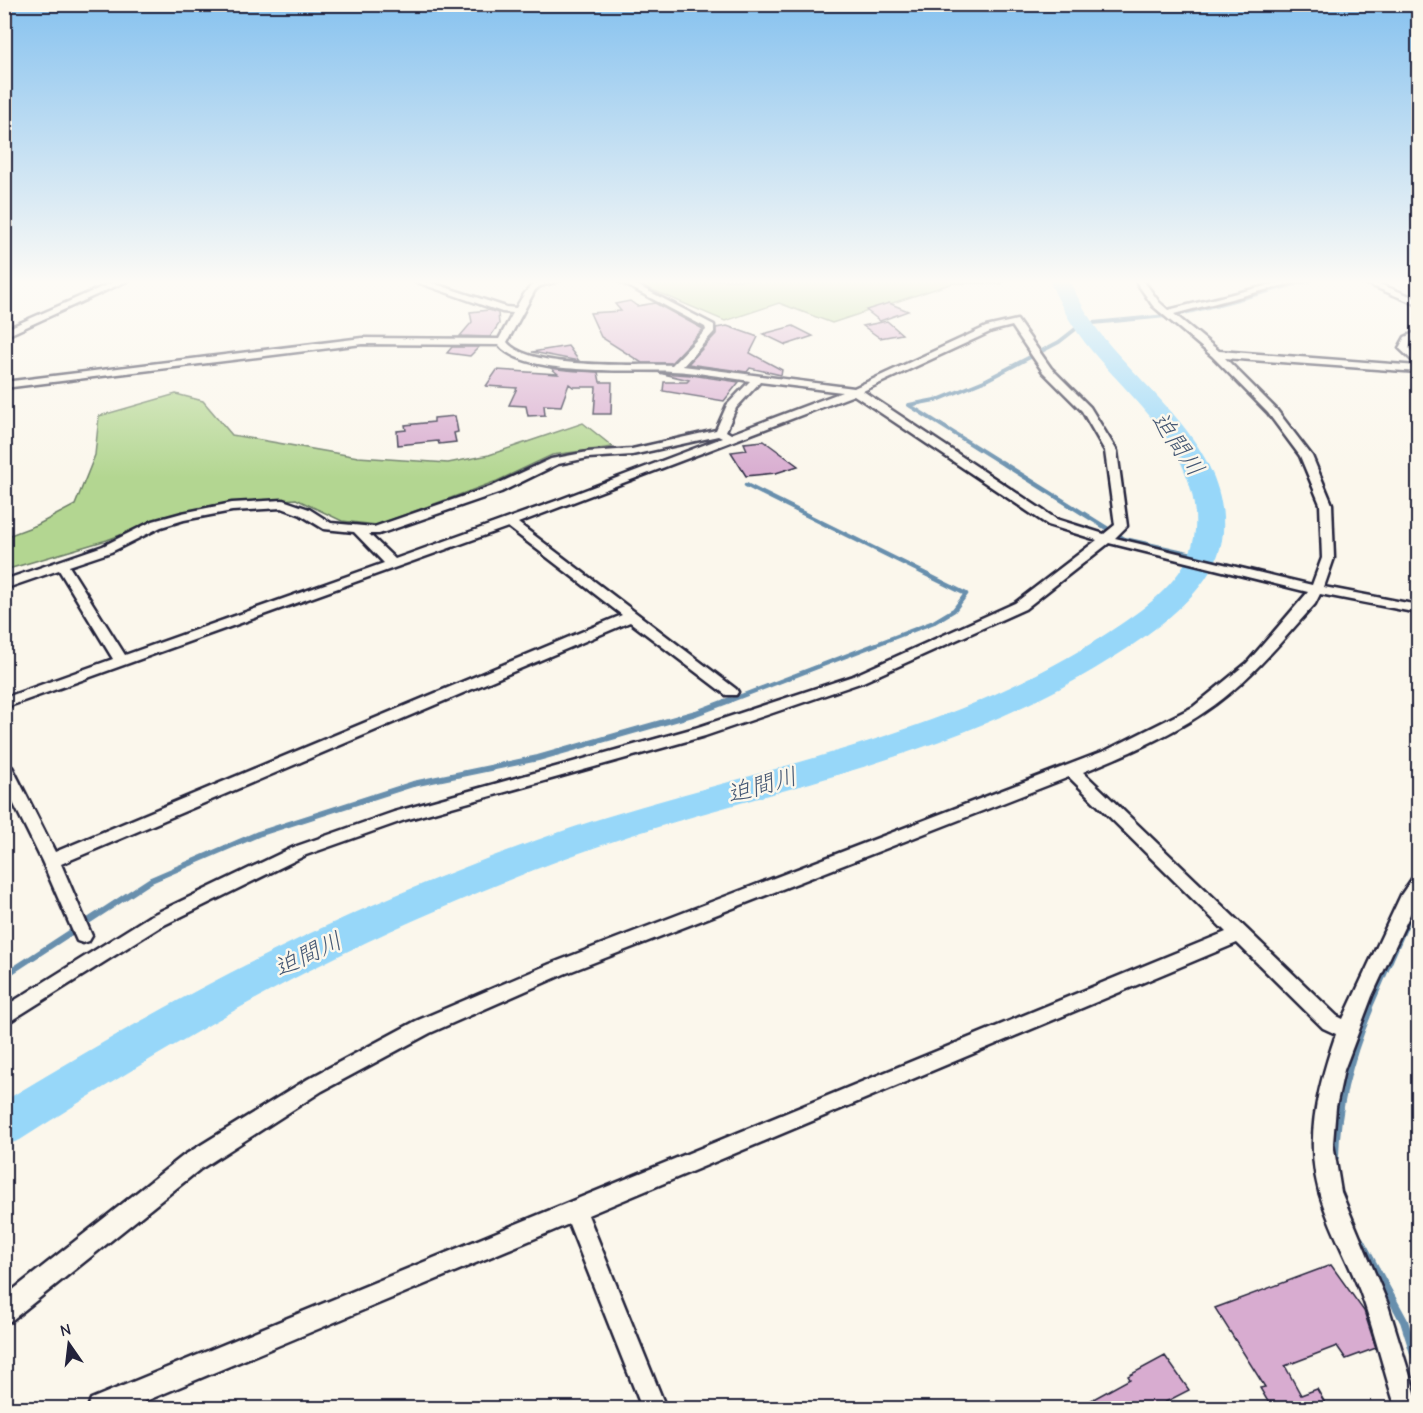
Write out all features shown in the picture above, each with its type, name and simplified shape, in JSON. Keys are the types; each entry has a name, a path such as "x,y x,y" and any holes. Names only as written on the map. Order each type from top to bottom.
{"street":[{"path":"4,385 322,346"},
{"path":"505,346 509,351 524,357 561,365 675,368 855,391 1052,522 1106,540 1316,589 1419,609"},
{"path":"675,368 696,346"},
{"path":"4,703 731,439 855,391 952,346"},
{"path":"4,1017 154,922 300,851 400,816 700,732 858,679 1020,606 1106,540 1120,526 1111,451 1086,410 1047,370 1030,346"},
{"path":"4,1312 191,1163 315,1084 423,1027 557,969 1073,771 1182,720 1216,697 1265,653 1310,602 1323,577 1328,558 1326,504 1320,484 1306,456 1272,411 1206,346"},
{"path":"1405,346 1404,348 1419,363"},
{"path":"1216,354 1419,369"},
{"path":"720,432 731,406 758,378"},
{"path":"4,585 107,549 157,524 232,507 283,504 305,512 328,525 359,531 375,531 497,489 555,461 588,455 632,452 720,432 731,439"},
{"path":"508,521 731,692"},
{"path":"359,531 392,563"},
{"path":"62,565 122,661"},
{"path":"51,861 632,616"},
{"path":"4,766 51,861 83,936"},
{"path":"1073,771 1330,1022 1346,1030"},
{"path":"1408,1408 1371,1288 1350,1245 1326,1177 1323,1139 1328,1103 1346,1030 1410,895 1419,884"},
{"path":"99,1408 1239,934"},
{"path":"575,1211 654,1408"}],"green space":[{"path":"176,394 203,401 232,435 358,457 448,463 489,455 583,423 613,447 552,455 497,481 377,525 342,521 296,499 218,504 171,516 107,540 5,570 5,537 37,525 75,505 95,455 99,416"}],"building":[{"path":"568,346 579,361 532,352"},
{"path":"615,346 687,346 671,363 642,363"},
{"path":"705,346 754,346 750,353 782,370 781,375 750,368 747,372 688,364"},
{"path":"452,347 479,347 470,356 447,353"},
{"path":"551,368 598,372 600,382 612,382 611,414 594,414 596,387 573,387 569,384 561,406 544,405 545,415 528,416 526,406 509,405 517,388 486,386 497,370 558,374"},
{"path":"659,373 739,382 724,401 663,391 664,382 687,382 689,380"},
{"path":"455,416 458,432 454,433 456,442 439,444 438,441 398,445 397,431 406,430 405,425 434,422 434,418"},
{"path":"764,441 798,466 776,473 746,476 731,452 747,450 744,443"},
{"path":"1331,1265 1364,1311 1376,1348 1346,1359 1337,1346 1285,1366 1301,1395 1317,1389 1328,1408 1268,1408 1270,1405 1260,1388 1265,1387 1215,1308"},
{"path":"1165,1356 1189,1390 1154,1408 1077,1408 1130,1379 1128,1376"}],"waterway":[{"path":"1003,464 909,405 940,399 984,381 1051,346"},
{"name":"迫間川","path":"4,1126 209,1003 370,923 495,871 589,836 892,747 961,722 1028,694 1091,660 1149,619 1188,581 1201,558 1209,532 1207,496 1195,462 1175,431 1099,346"},
{"path":"1001,462 1124,539 1201,556"},
{"path":"726,702 934,622 954,610 966,594 746,485"},
{"path":"4,976 151,880 258,834 413,784 538,758 696,713 730,700"},
{"path":"1368,1011 1418,896"},
{"path":"1335,1157 1338,1119 1345,1082 1355,1046 1369,1010"},
{"path":"1360,1240 1404,1321 1418,1366"}]}
